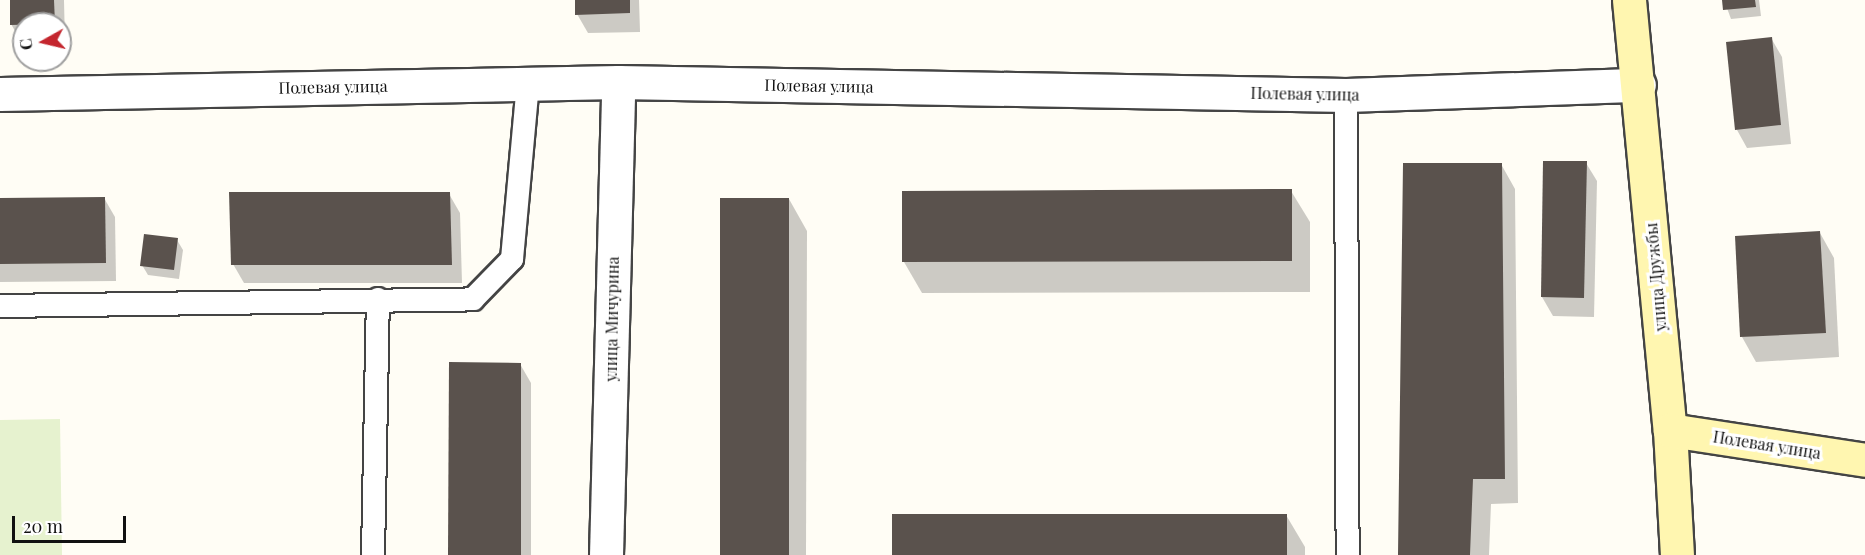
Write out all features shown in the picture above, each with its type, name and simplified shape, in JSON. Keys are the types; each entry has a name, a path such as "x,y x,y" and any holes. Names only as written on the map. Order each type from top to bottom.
{"main road":[{"name":"улица Дружбы","path":"1629,0 1639,85 1670,430 1677,555"},
{"name":"Полевая улица","path":"1670,430 1865,460"}],"street":[{"name":"Полевая улица","path":"0,94 618,82 1346,95 1639,85"},
{"name":"улица Мичурина","path":"606,555 618,82"}],"lane":[{"path":"0,306 473,299 512,259 528,83"},
{"path":"1346,95 1348,555"},
{"path":"373,555 378,300"}],"green space":[{"path":"60,419 62,555 0,555 0,420"}],"building":[{"path":"10,0 54,0 54,12 12,12 12,25 10,25"},
{"path":"575,0 630,0 630,13 575,15"},
{"path":"1722,0 1755,0 1756,7 1723,10"},
{"path":"1772,37 1781,125 1735,130 1726,42"},
{"path":"1543,161 1587,161 1584,298 1541,297"},
{"path":"1403,163 1502,163 1505,479 1473,479 1470,555 1398,555"},
{"path":"1292,189 1292,261 902,262 902,191"},
{"path":"229,192 450,192 452,265 231,265"},
{"path":"105,197 106,263 0,264 0,198"},
{"path":"720,198 789,198 789,555 720,555"},
{"path":"1820,231 1826,333 1740,337 1735,236"},
{"path":"144,234 178,238 174,270 140,266"},
{"path":"449,362 521,363 521,555 448,555"},
{"path":"892,514 1287,514 1287,555 892,555"}]}
